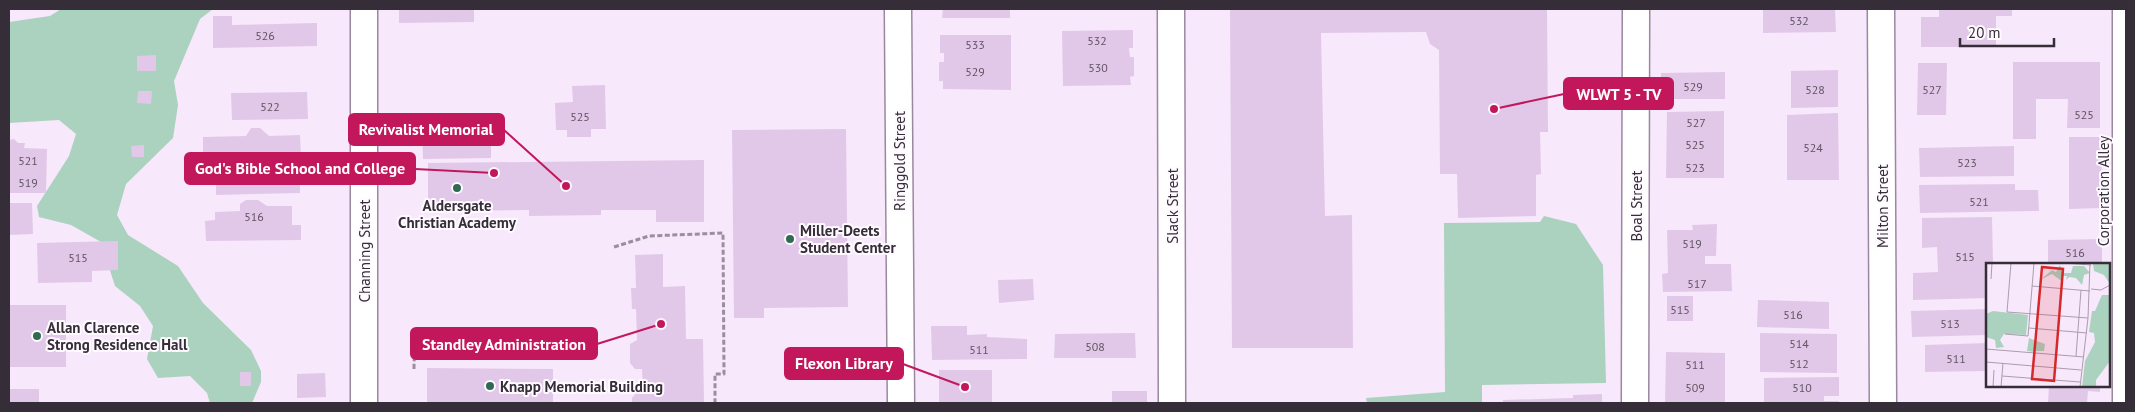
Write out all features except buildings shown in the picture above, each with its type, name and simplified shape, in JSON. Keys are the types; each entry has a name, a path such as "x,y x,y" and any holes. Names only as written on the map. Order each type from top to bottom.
{"street":[{"name":"Channing Street","path":"364,9 364,403"},
{"name":"Ringgold Street","path":"898,9 901,403"},
{"name":"Slack Street","path":"1171,9 1172,403"},
{"name":"Boal Street","path":"1635,403 1636,9"},
{"name":"Milton Street","path":"1881,9 1883,403"}],"lane":[{"name":"Corporation Alley","path":"2119,9 2122,225 2119,403"}],"path":[{"path":"614,248 649,236 723,233 724,374 714,374 715,403"},
{"path":"414,369 415,351 421,344 428,343 446,357 578,357"}],"green space":[{"path":"61,9 213,9 200,19 174,81 178,105 173,138 126,184 117,215 128,235 178,266 203,303 251,350 261,371 261,382 252,403 210,403 207,393 190,376 158,378 147,359 153,326 140,306 115,286 101,242 71,225 39,217 37,206 69,156 76,134 59,120 9,123 9,22 50,16"},
{"path":"1544,216 1576,224 1603,265 1606,383 1482,385 1482,403 1367,403 1366,398 1445,392 1444,223 1540,222"}],"place":[{"name":"WLWT 5 - TV","path":"1494,109"},
{"name":"God's Bible School and College","path":"494,173"},
{"name":"Revivalist Memorial","path":"566,186"},
{"name":"Aldersgate Christian Academy","path":"457,188"},
{"name":"Miller-Deets Student Center","path":"790,239"},
{"name":"Standley Administration","path":"661,324"},
{"name":"Allan Clarence Strong Residence Hall","path":"37,336"},
{"name":"Knapp Memorial Building","path":"490,386"},
{"name":"Flexon Library","path":"965,387"}]}
